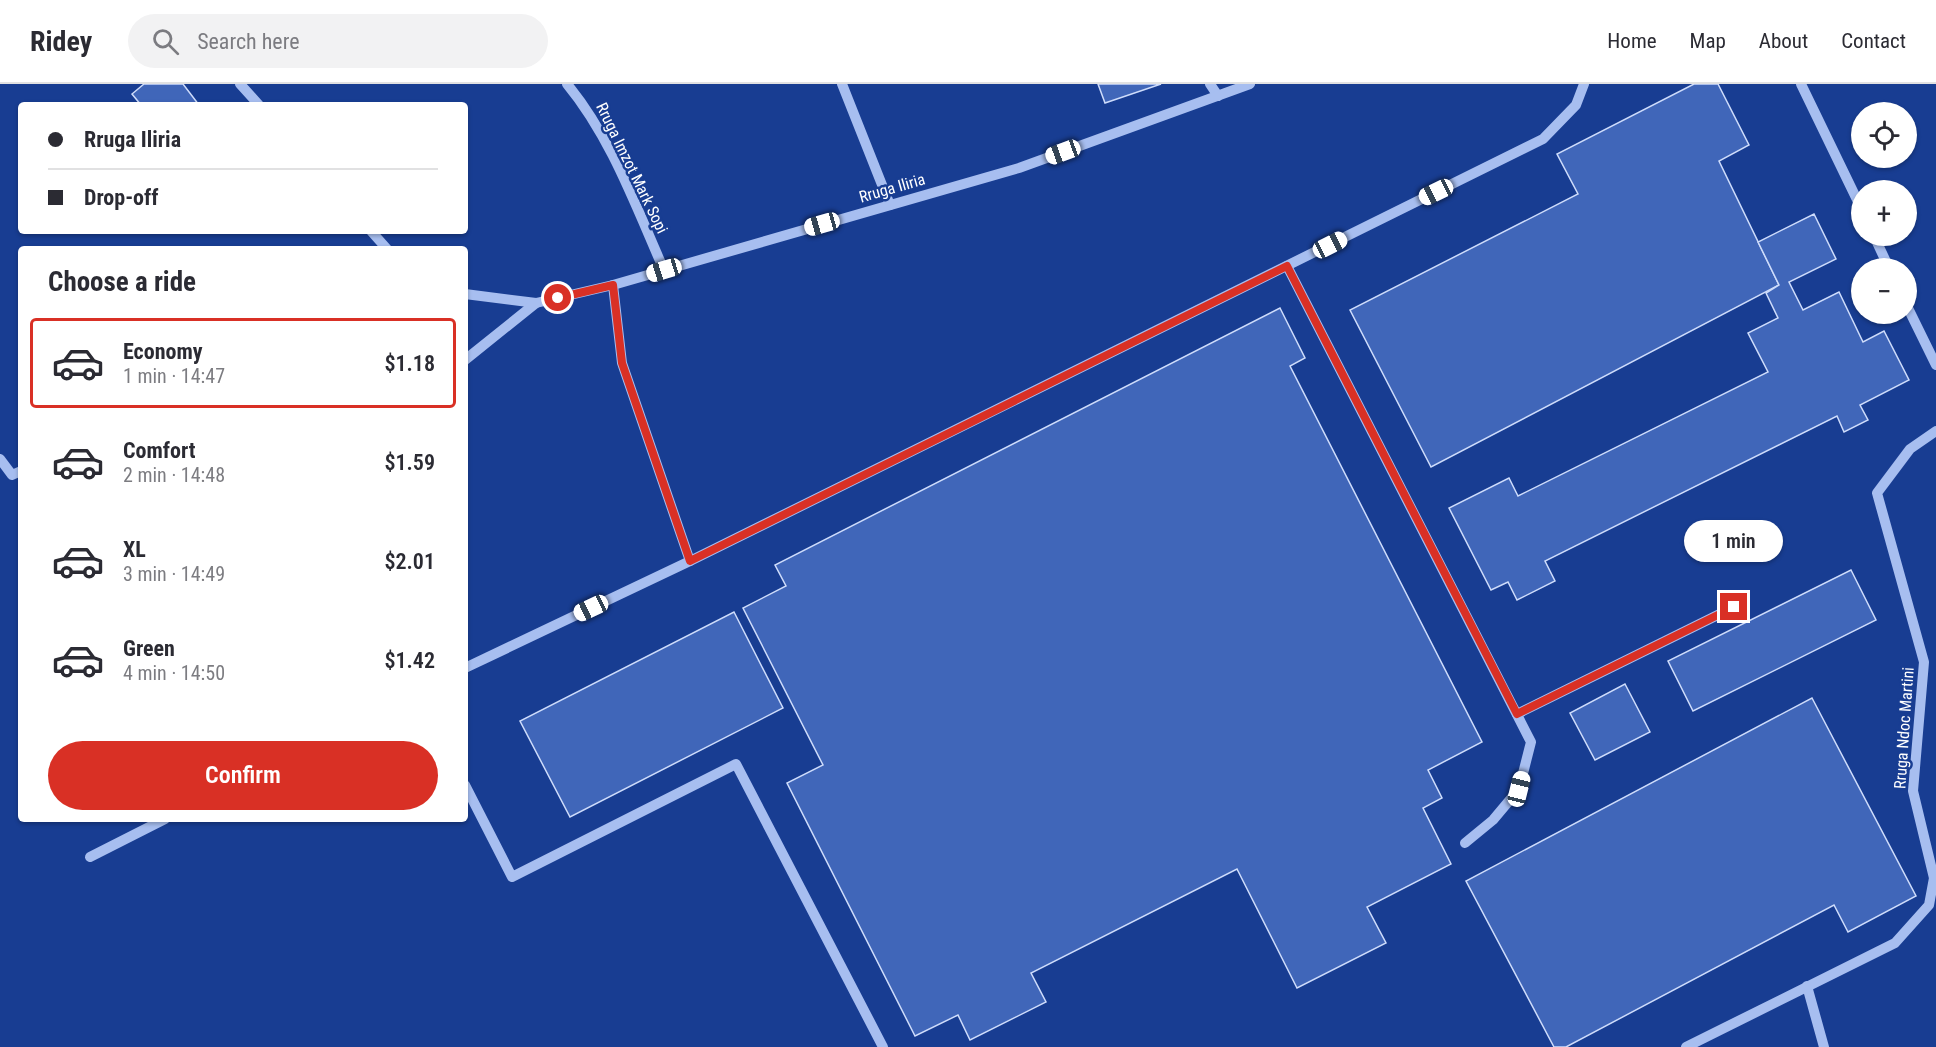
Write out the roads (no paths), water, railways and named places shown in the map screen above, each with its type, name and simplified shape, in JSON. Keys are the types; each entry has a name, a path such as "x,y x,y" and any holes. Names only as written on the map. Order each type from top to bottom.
{"street":[{"path":"240,84 256,102"},
{"name":"Rruga Imzot Mark Sopi","path":"567,84 583,103 615,163 664,270"},
{"path":"842,84 890,204"},
{"path":"1210,84 1218,96"},
{"name":"Rruga Iliria","path":"468,294 536,303 613,285 1019,168 1250,84"},
{"path":"468,667 690,561 1543,139 1576,105 1584,84"},
{"path":"1801,84 1851,187"},
{"path":"374,234 384,246"},
{"path":"1287,266 1531,742 1519,789 1492,820 1466,843"},
{"path":"613,285 622,363 690,561"},
{"path":"468,354 536,303"},
{"path":"1916,324 1936,365"},
{"name":"Rruga Ndoc Martini","path":"1686,1047 1895,943 1929,905 1934,878 1913,791 1924,662 1877,494 1910,449 1936,431"},
{"path":"0,459 12,475 18,472"},
{"path":"1517,714 1734,607"},
{"path":"468,791 512,877 736,764 882,1047"},
{"path":"90,857 159,822"},
{"path":"1807,986 1824,1047"}]}
